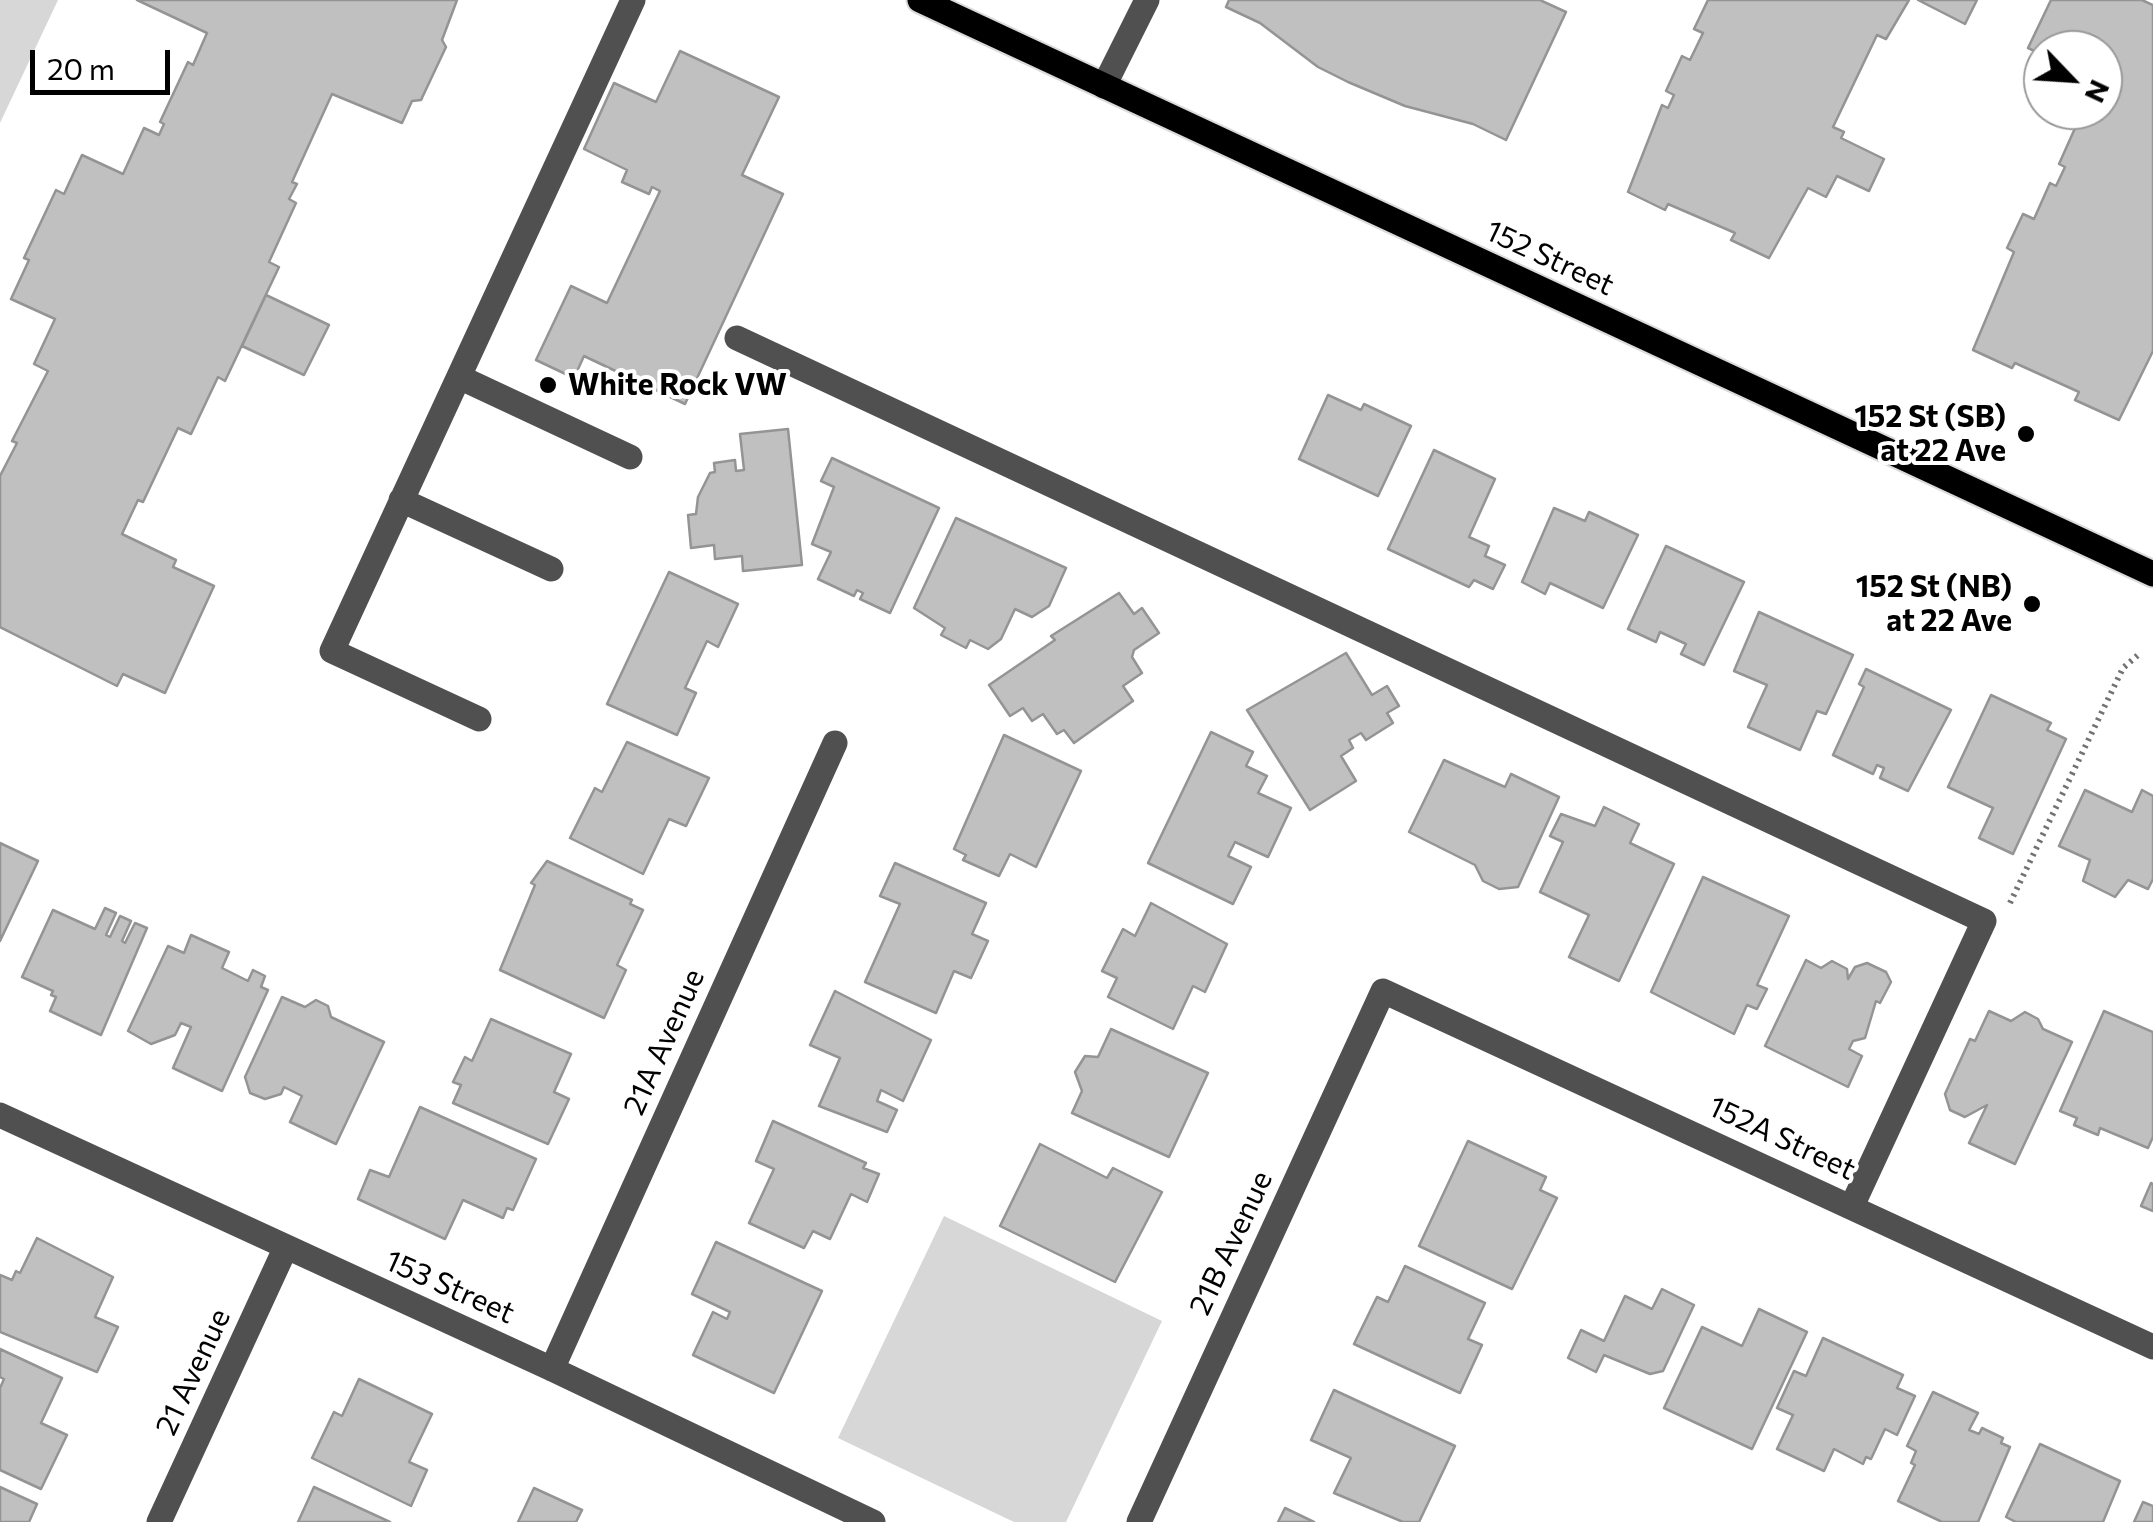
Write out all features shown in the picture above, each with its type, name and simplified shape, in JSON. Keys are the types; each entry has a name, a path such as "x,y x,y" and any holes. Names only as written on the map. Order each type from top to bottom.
{"main road":[{"name":"152 Street","path":"920,0 2153,574"}],"street":[{"path":"480,718 332,651 633,0"},
{"path":"1104,86 1147,0"},
{"path":"738,338 1984,921 1852,1206"},
{"path":"458,377 630,458"},
{"path":"401,500 551,569"},
{"name":"21A Avenue","path":"552,1368 835,743"},
{"name":"152A Street","path":"1383,991 2153,1347"},
{"name":"21B Avenue","path":"1139,1522 1383,991"},
{"name":"153 Street","path":"0,1115 285,1249 552,1368 872,1522"},
{"name":"21 Avenue","path":"159,1522 285,1249"}],"path":[{"path":"1984,921 2012,901 2123,668 2138,655"}],"shaded area":[{"path":"0,0 58,0 0,123"},
{"path":"944,1216 1162,1321 1066,1522 1014,1522 838,1438"}],"building":[{"path":"137,0 457,0 442,40 446,47 421,100 412,101 402,123 332,94 292,182 297,184 289,199 296,203 269,262 279,267 225,381 218,377 191,434 178,428 143,502 138,500 122,534 176,560 173,567 214,586 165,693 123,674 117,686 0,627 0,476 17,443 12,441 48,371 34,364 55,319 11,299 29,260 24,258 56,190 64,194 82,155 123,174 144,128 159,135 164,124 160,122 188,62 193,65 207,33"},
{"path":"1229,0 1540,0 1566,12 1506,140 1473,124 1405,106 1318,67 1260,23 1226,7"},
{"path":"1708,0 1909,0 1886,39 1877,35 1833,127 1844,132 1841,138 1884,159 1869,191 1837,176 1826,197 1808,188 1769,258 1731,240 1735,233 1668,204 1665,210 1628,192 1662,105 1668,108 1674,95 1666,91 1682,56 1690,60 1703,33 1694,29"},
{"path":"1918,0 1977,0 1965,24"},
{"path":"2051,0 2142,0 2153,5 2153,351 2119,420 2075,400 2079,392 2015,363 2012,368 1973,350 2014,252 2007,248 2023,214 2034,219 2050,183 2056,186 2065,167 2059,164 2074,130 2123,130 2123,30 2037,30"},
{"path":"680,51 779,97 742,175 783,194 685,404 584,356 574,378 536,360 571,286 607,303 660,191 652,187 649,194 622,182 627,170 584,149 614,83 656,102"},
{"path":"266,295 329,325 304,375 242,346"},
{"path":"1328,395 1361,410 1364,404 1411,426 1378,496 1299,459"},
{"path":"788,429 802,565 743,571 742,556 715,559 714,545 691,548 688,515 696,514 698,497 710,473 715,472 714,463 735,460 736,471 744,470 740,434"},
{"path":"1434,450 1495,479 1469,537 1489,546 1485,556 1505,565 1493,589 1474,580 1469,587 1388,549"},
{"path":"832,458 939,508 890,613 860,599 863,593 857,590 854,596 818,579 831,552 812,544 834,487 821,481"},
{"path":"1554,508 1585,521 1589,512 1638,535 1603,608 1550,583 1545,594 1522,582"},
{"path":"956,518 1066,568 1049,606 1032,617 1015,609 1001,639 988,649 970,640 966,648 941,635 945,628 914,608"},
{"path":"1666,546 1744,582 1704,665 1681,654 1686,644 1660,632 1656,642 1628,629"},
{"path":"669,572 738,604 718,647 707,641 685,688 696,693 677,735 607,704"},
{"path":"1119,593 1134,614 1142,608 1159,633 1134,650 1132,657 1142,673 1123,686 1133,701 1074,743 1064,730 1057,734 1043,714 1032,721 1023,708 1010,716 989,685 1055,640 1051,636"},
{"path":"1759,612 1853,655 1826,714 1817,711 1800,750 1748,727 1767,685 1734,671"},
{"path":"1346,653 1372,695 1387,686 1399,706 1387,713 1393,723 1366,740 1361,733 1349,740 1353,748 1341,756 1356,781 1310,810 1247,710"},
{"path":"1866,669 1951,710 1908,791 1880,778 1884,768 1877,765 1873,774 1833,755 1864,687 1859,684"},
{"path":"1991,695 2051,723 2047,730 2066,739 2013,854 1979,838 1993,808 1948,787"},
{"path":"1211,732 1253,752 1246,766 1267,776 1258,793 1291,808 1268,857 1235,842 1228,856 1251,867 1233,904 1148,863"},
{"path":"1004,735 1081,771 1036,867 1010,854 999,876 963,860 966,855 954,849"},
{"path":"627,742 709,778 686,826 669,819 643,874 570,838 595,788 602,792"},
{"path":"1444,760 1505,787 1511,774 1559,797 1518,887 1499,889 1483,881 1475,865 1409,832"},
{"path":"2085,790 2132,812 2142,790 2153,796 2153,879 2148,889 2128,880 2115,897 2083,881 2090,860 2059,846"},
{"path":"1604,807 1639,824 1630,843 1674,864 1619,981 1569,957 1589,915 1540,892 1563,842 1550,836 1561,814 1595,826"},
{"path":"0,843 38,861 0,941"},
{"path":"547,861 632,900 630,904 643,910 617,965 626,970 604,1018 500,970 535,885 531,883"},
{"path":"895,863 986,903 972,934 988,941 971,978 954,971 936,1013 865,982 900,904 880,896"},
{"path":"1703,877 1789,916 1757,985 1767,989 1757,1009 1747,1005 1734,1034 1651,992"},
{"path":"1151,903 1227,944 1205,992 1193,986 1173,1029 1108,997 1117,978 1102,971 1123,929 1135,936"},
{"path":"105,908 116,913 106,935 110,937 120,916 131,921 122,941 125,943 135,923 147,928 101,1035 50,1011 56,997 51,995 53,991 22,977 53,910 95,929"},
{"path":"191,935 229,952 222,968 248,981 253,970 265,976 261,987 268,990 222,1091 173,1068 191,1027 181,1023 175,1035 151,1044 128,1031 168,946 184,953"},
{"path":"1806,960 1821,968 1832,961 1847,969 1848,979 1855,967 1867,963 1886,972 1891,982 1880,1003 1876,1001 1865,1038 1853,1041 1849,1049 1862,1056 1848,1087 1765,1046"},
{"path":"835,991 931,1040 903,1101 881,1090 877,1101 897,1110 887,1132 819,1106 840,1058 810,1045"},
{"path":"282,997 305,1007 316,1000 328,1006 331,1017 384,1042 336,1144 290,1122 302,1096 284,1087 281,1094 265,1099 250,1093 245,1077"},
{"path":"1989,1011 2011,1021 2025,1012 2038,1019 2043,1029 2072,1042 2015,1164 1969,1143 1987,1105 1965,1117 1950,1110 1945,1094 1970,1039 1975,1041"},
{"path":"2104,1011 2153,1032 2153,1137 2148,1148 2100,1128 2098,1135 2074,1125 2077,1118 2060,1111"},
{"path":"491,1019 571,1054 554,1092 569,1099 548,1144 453,1103 461,1085 453,1082 465,1057 472,1061"},
{"path":"1111,1029 1208,1073 1169,1157 1072,1113 1082,1091 1075,1072 1085,1056 1098,1057"},
{"path":"420,1107 536,1159 513,1210 507,1208 503,1218 463,1200 445,1239 358,1199 370,1170 389,1177"},
{"path":"773,1121 866,1163 863,1168 879,1174 867,1202 851,1194 830,1239 813,1231 804,1248 749,1223 774,1169 756,1161"},
{"path":"1468,1141 1546,1177 1540,1190 1557,1198 1512,1289 1419,1246"},
{"path":"1040,1144 1107,1178 1113,1168 1162,1192 1115,1282 1000,1226"},
{"path":"2153,1184 2153,1211 2141,1206"},
{"path":"37,1238 113,1277 95,1317 118,1327 97,1372 0,1332 0,1275 12,1280 16,1271 20,1273"},
{"path":"716,1242 822,1291 774,1393 693,1355 713,1312 727,1319 730,1312 692,1294"},
{"path":"1405,1266 1485,1303 1468,1339 1482,1345 1460,1393 1354,1344 1377,1297 1388,1302"},
{"path":"1662,1289 1694,1305 1663,1371 1650,1374 1604,1355 1596,1372 1568,1358 1581,1330 1604,1341 1625,1296 1652,1309"},
{"path":"1759,1309 1807,1332 1752,1449 1664,1408 1702,1327 1742,1346"},
{"path":"1823,1338 1903,1375 1897,1388 1915,1396 1897,1435 1885,1429 1871,1459 1866,1457 1863,1464 1834,1449 1824,1471 1777,1449 1793,1415 1777,1408 1794,1371 1806,1376"},
{"path":"0,1349 62,1378 41,1423 67,1435 41,1489 0,1470 0,1388 4,1379 0,1377"},
{"path":"359,1379 432,1414 409,1462 427,1470 411,1506 312,1458 334,1412 342,1416"},
{"path":"1334,1390 1455,1446 1419,1522 1403,1522 1334,1493 1351,1458 1311,1440"},
{"path":"1933,1392 1978,1413 1969,1430 1979,1434 1982,1428 2003,1438 2001,1443 2010,1447 1978,1522 1942,1522 1898,1501 1915,1465 1911,1463 1916,1451 1907,1446"},
{"path":"2040,1444 2120,1481 2103,1522 2016,1522 2006,1517"},
{"path":"0,1487 37,1504 29,1522 0,1522"},
{"path":"314,1487 390,1522 298,1522"},
{"path":"534,1488 582,1510 576,1522 518,1522"},
{"path":"2143,1502 2153,1506 2153,1522 2134,1522"},
{"path":"1285,1508 1314,1522 1278,1522"}],"place":[{"name":"White Rock VW","path":"548,385"},
{"name":"152 St (SB) at 22 Ave","path":"2026,434"},
{"name":"152 St (NB) at 22 Ave","path":"2032,604"}]}
